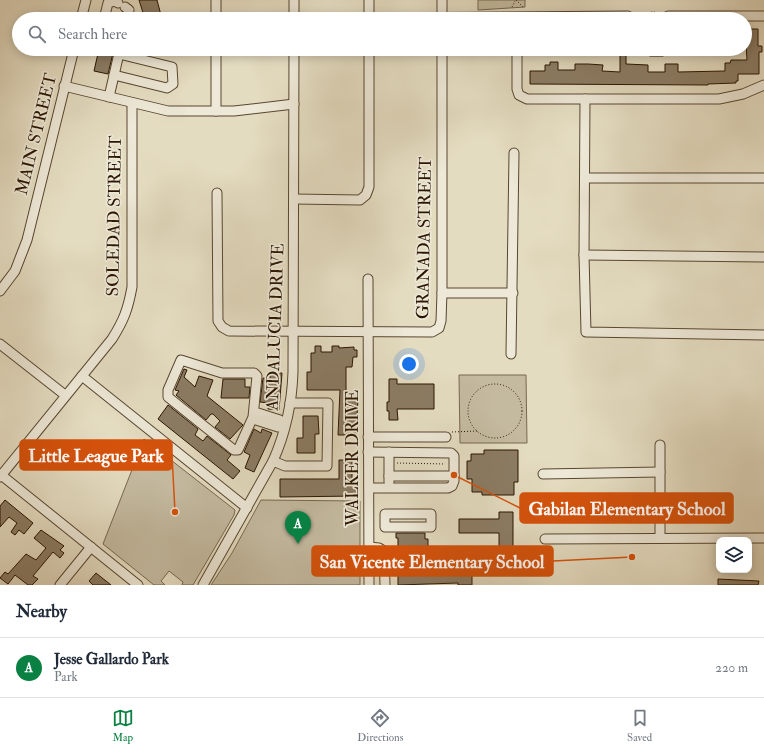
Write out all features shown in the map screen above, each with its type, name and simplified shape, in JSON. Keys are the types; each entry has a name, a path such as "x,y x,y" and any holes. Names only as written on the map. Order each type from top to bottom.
{"street":[{"path":"83,12 86,0"},
{"path":"216,0 216,12"},
{"path":"294,0 294,12"},
{"path":"369,0 369,12"},
{"path":"442,0 442,12"},
{"path":"106,12 108,3 115,1 129,10 129,12"},
{"path":"752,16 764,16"},
{"name":"MAIN STREET","path":"0,291 15,271 27,240 72,56"},
{"path":"109,97 118,56"},
{"path":"114,75 167,88 173,84 172,67 133,56"},
{"path":"216,56 216,111"},
{"name":"ANDALUCIA DRIVE","path":"202,585 213,569 273,461 290,403 293,332 294,56"},
{"path":"294,199 360,200 366,195 369,187 369,56"},
{"name":"GRANADA STREET","path":"217,193 218,321 228,332 432,332 439,328 442,321 442,56"},
{"path":"517,56 516,86 522,97 530,99 719,99 744,94 764,85"},
{"path":"64,86 168,111 234,111 294,104"},
{"path":"585,99 584,255 586,332 764,335"},
{"name":"SOLEDAD STREET","path":"1,475 112,339 123,322 128,308 132,287 132,103"},
{"path":"512,354 514,153"},
{"path":"585,178 764,178"},
{"path":"584,255 764,257"},
{"name":"WALKER DRIVE","path":"368,279 369,585"},
{"path":"442,293 513,293"},
{"path":"0,344 65,395"},
{"path":"254,416 257,387 256,374 222,373 185,360 180,361 168,390 168,397 234,450 238,450 254,416 258,413 280,420 283,425"},
{"path":"82,376 247,508"},
{"path":"273,461 285,466 327,466 328,404 290,403"},
{"path":"368,437 446,438"},
{"path":"660,445 660,538"},
{"path":"368,452 451,453 454,456 454,484 448,488 368,488"},
{"path":"389,452 389,488"},
{"path":"543,474 660,472"},
{"path":"1,475 138,585"},
{"path":"389,476 454,476"},
{"path":"369,527 385,527 431,527 431,514 385,514 385,527"},
{"path":"545,539 764,538"},
{"path":"60,585 91,547"},
{"path":"369,547 379,548 384,551 385,585"}],"path":[{"path":"515,12 514,4 516,0 523,7"},
{"path":"514,4 518,2"},
{"path":"650,12 655,12"},
{"path":"446,438 453,431 477,431 487,438 496,439 504,437 518,427 521,419 522,406 516,395 510,389 502,385 492,384 475,392 470,400 468,418 477,431"},
{"path":"389,463 454,464"}],"shaded area":[{"path":"478,0 525,0 525,7 478,10"},
{"path":"459,375 526,375 527,443 460,443"},
{"path":"144,439 235,510 234,515 193,585 182,585 183,582 169,571 161,581 165,585 154,585 103,544"},
{"path":"261,500 360,501 360,585 211,585 232,553"}],"building":[{"path":"139,0 157,0 160,12 143,12"},
{"path":"752,29 758,29 758,46 762,46 762,52 759,52 759,74 738,74 738,81 736,81 736,83 708,85 530,84 530,71 545,71 545,65 550,65 550,62 558,62 558,70 575,70 575,64 588,64 603,65 602,71 620,72 620,56 626,56 626,64 648,65 648,72 665,72 665,64 678,64 678,72 725,71 725,63 730,63 731,60 747,60 747,56 752,56"},
{"path":"97,56 112,56 108,74 94,71"},
{"path":"315,346 321,346 321,352 332,352 332,346 339,346 339,348 354,347 354,350 357,350 357,357 353,357 352,367 346,367 346,398 358,398 356,435 338,435 340,390 307,390 307,372 311,372 311,353 315,353"},
{"path":"184,369 187,370 184,377 195,387 199,376 213,380 207,396 243,425 230,439 215,427 220,421 213,414 211,414 206,420 176,395 179,391 175,390"},
{"path":"270,372 282,373 279,410 268,409 268,403 260,402 263,378 270,379"},
{"path":"223,379 245,379 245,387 250,387 249,398 221,398"},
{"path":"389,379 397,379 397,384 434,384 434,409 397,409 398,420 389,420 387,402 389,402"},
{"path":"168,405 198,429 195,435 203,441 207,436 231,455 227,460 240,471 233,479 158,419"},
{"path":"303,416 318,416 319,434 315,434 315,453 297,453 297,438 303,438"},
{"path":"254,429 261,433 262,429 272,433 254,472 245,468 250,455 244,452"},
{"path":"484,450 518,450 518,482 514,482 514,495 482,495 482,492 472,492 472,479 467,479 467,461 471,461 471,454 484,454"},
{"path":"339,460 352,460 352,478 356,478 356,496 280,497 280,479 339,479"},
{"path":"5,500 33,523 24,534 19,530 15,535 11,532 17,523 9,517 0,527 0,506"},
{"path":"499,512 513,512 513,554 491,554 491,563 472,563 472,585 458,585 458,583 398,585 398,538 396,538 396,533 425,533 425,539 428,539 428,547 420,547 420,564 435,564 435,549 499,549 499,533 459,533 459,519 499,519"},
{"path":"41,530 64,546 60,550 64,553 60,558 53,552 33,576 38,579 32,585 28,585 15,575 8,584 0,578 5,572 8,574 26,554 36,560 46,548 34,538"},
{"path":"96,573 111,585 93,585 89,581"},
{"path":"718,579 759,581 758,585 718,585"}],"place":[{"name":"Gabilan Elementary School","path":"454,475"},
{"name":"Little League Park","path":"175,512"},
{"name":"Jesse Gallardo Park","path":"298,544"},
{"name":"San Vicente Elementary School","path":"632,557"}]}
